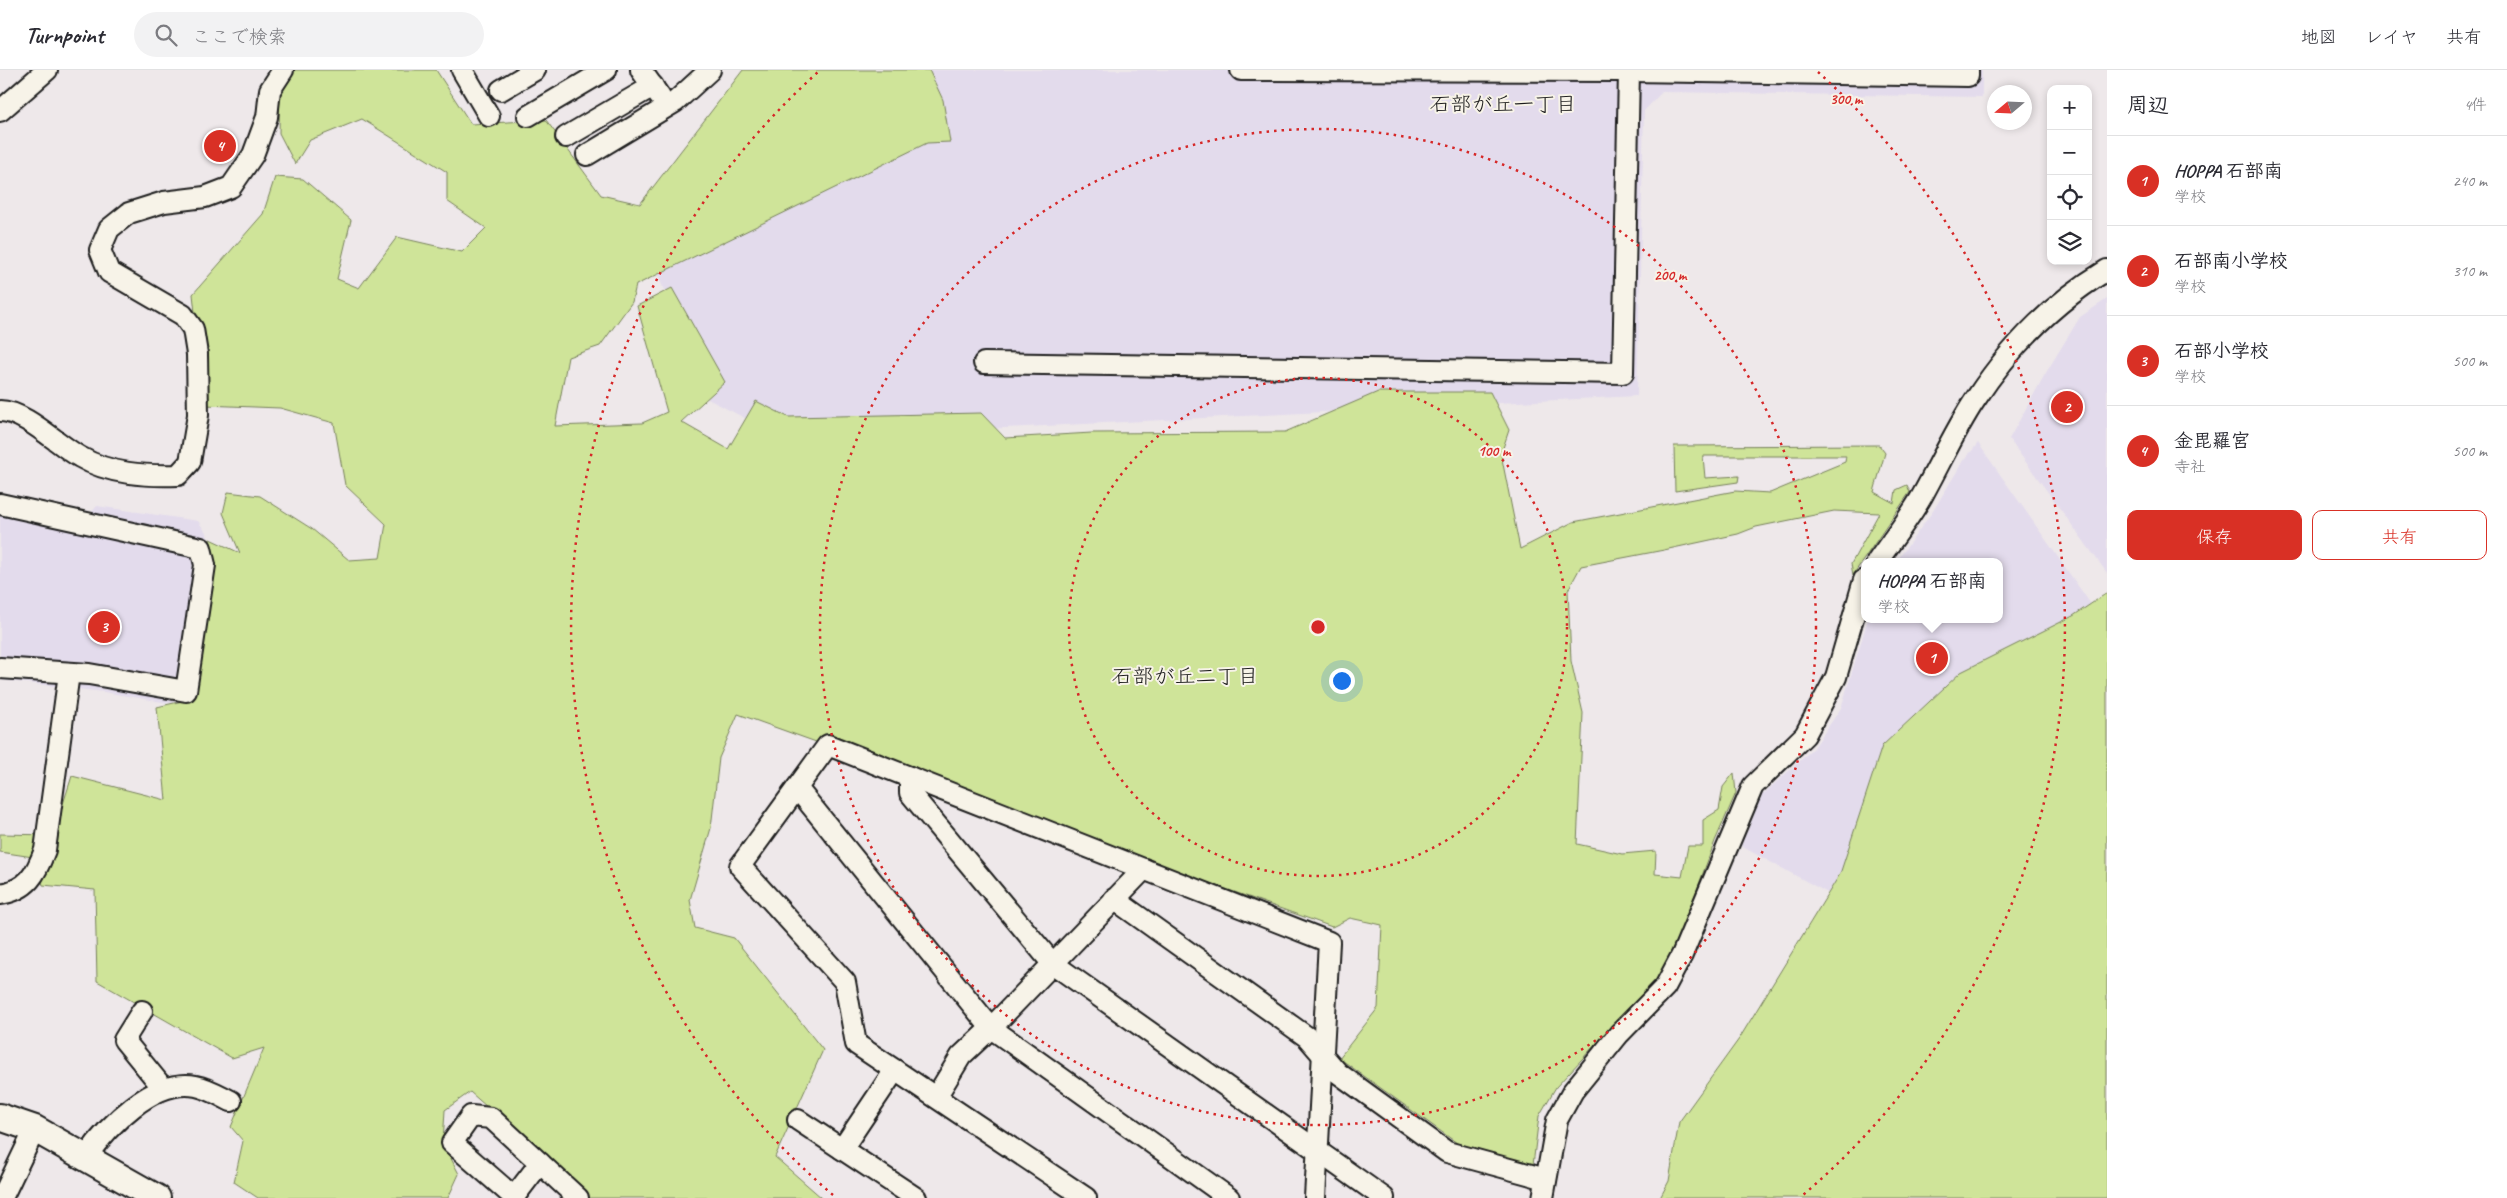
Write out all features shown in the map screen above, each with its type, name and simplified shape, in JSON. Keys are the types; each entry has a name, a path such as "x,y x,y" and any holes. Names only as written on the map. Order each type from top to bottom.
{"main road":[{"path":"0,1117 35,1129 156,1198"}],"street":[{"path":"0,111 47,70"},
{"path":"0,412 18,416 80,458 104,468 153,476 178,475 190,462 198,415 197,354 193,329 183,315 110,272 100,250 109,229 129,213 164,202 205,197 230,187 253,155 267,117 270,90 283,70"},
{"path":"462,70 489,116"},
{"path":"501,90 535,70"},
{"path":"528,116 606,70"},
{"path":"587,155 667,107 710,70"},
{"path":"1241,70 1575,70 1968,76 1968,70"},
{"path":"984,363 1623,373 1629,71"},
{"path":"566,136 647,78 667,107"},
{"path":"1880,558 1921,497 1975,400 1996,370 2020,341 2054,309 2085,283 2107,270"},
{"path":"0,504 201,548 205,565 186,691 68,681 0,668"},
{"path":"1114,899 1307,1037 1338,1073 1447,1152 1545,1188 1557,1120 1574,1091 1619,1034 1665,987 1682,955 1753,786 1805,735 1836,677 1861,590"},
{"path":"0,894 10,893 28,882 36,874 45,850 68,681"},
{"path":"1079,1196 856,1044 846,982 740,866 828,745 1329,942 1314,1198"},
{"path":"910,777 910,793 1052,963 1384,1198"},
{"path":"797,788 991,1028 1229,1198"},
{"path":"936,1097 961,1056 991,1028 1144,869"},
{"path":"142,1011 124,1040 162,1088"},
{"path":"842,1150 894,1070"},
{"path":"86,1157 108,1129 162,1088 196,1086 231,1101"},
{"path":"540,1163 514,1197 452,1143 472,1116 491,1118 540,1163 578,1198"},
{"path":"798,1120 916,1198"},
{"path":"2,1198 35,1129"}],"shaded area":[{"path":"909,70 1982,70 1982,97 1662,92 1644,111 1637,396 946,431 774,433 706,398 655,267"},
{"path":"2107,299 2107,573 2009,439 2080,317"},
{"path":"1978,443 2095,610 1837,898 1741,846 1762,795 1813,749 1841,708 1867,623 2003,623 2003,558 1899,558 1933,511 1962,463"},
{"path":"0,494 8,498 89,515 97,506 198,521 207,534 217,575 192,707 104,692 0,680"}],"green space":[{"path":"292,70 436,70 471,124 546,120 601,195 640,204 743,70 929,70 943,100 950,142 927,143 636,285 632,302 600,346 568,357 555,426 642,423 667,412 637,306 672,288 725,382 681,422 728,449 756,401 788,417 981,413 1005,438 1092,433 1285,432 1378,392 1490,392 1509,430 1501,454 1520,549 1573,522 1735,491 1770,493 1845,462 1846,456 1703,456 1705,478 1739,476 1738,482 1675,491 1674,446 1879,445 1885,453 1874,492 1894,503 1896,490 1907,485 1910,492 1865,558 1861,558 1861,563 1853,575 1851,564 1879,513 1834,511 1756,527 1738,534 1581,566 1568,590 1571,661 1583,713 1577,844 1622,854 1656,851 1655,874 1682,877 1688,846 1703,846 1703,820 1719,810 1723,787 1734,773 1736,793 1715,841 1680,935 1661,974 1556,1087 1539,1116 1533,1165 1527,1169 1475,1156 1339,1058 1378,1008 1382,925 1350,918 1332,927 738,714 719,758 711,828 690,900 695,928 734,938 823,1050 775,1157 822,1198 590,1198 470,1092 445,1110 443,1143 459,1174 448,1198 258,1198 234,1182 243,1141 231,1127 264,1048 232,1058 97,981 95,890 43,885 33,857 0,852 0,834 53,835 72,776 166,800 157,707 195,698 214,578 210,539 240,553 223,513 228,492 260,496 312,529 349,560 380,558 386,524 345,485 334,423 280,408 205,405 193,294 263,214 275,177 303,179 351,220 337,279 359,288 397,237 462,252 486,228 447,201 447,172 362,119 310,140 295,164 279,133 280,83"},
{"path":"2107,593 2107,1198 1660,1198 1669,1181 1679,1122 1739,1039 1840,874 1882,746 1961,672 2073,616"}],"place":[{"name":"金毘羅宮","path":"220,146"},
{"name":"石部南小学校","path":"2067,407"},
{"name":"石部小学校","path":"104,627"},
{"name":"HOPPA 石部南","path":"1932,658"}],"district":[{"name":"石部が丘一丁目","path":"1503,104"},
{"name":"石部が丘二丁目","path":"1185,676"}]}
